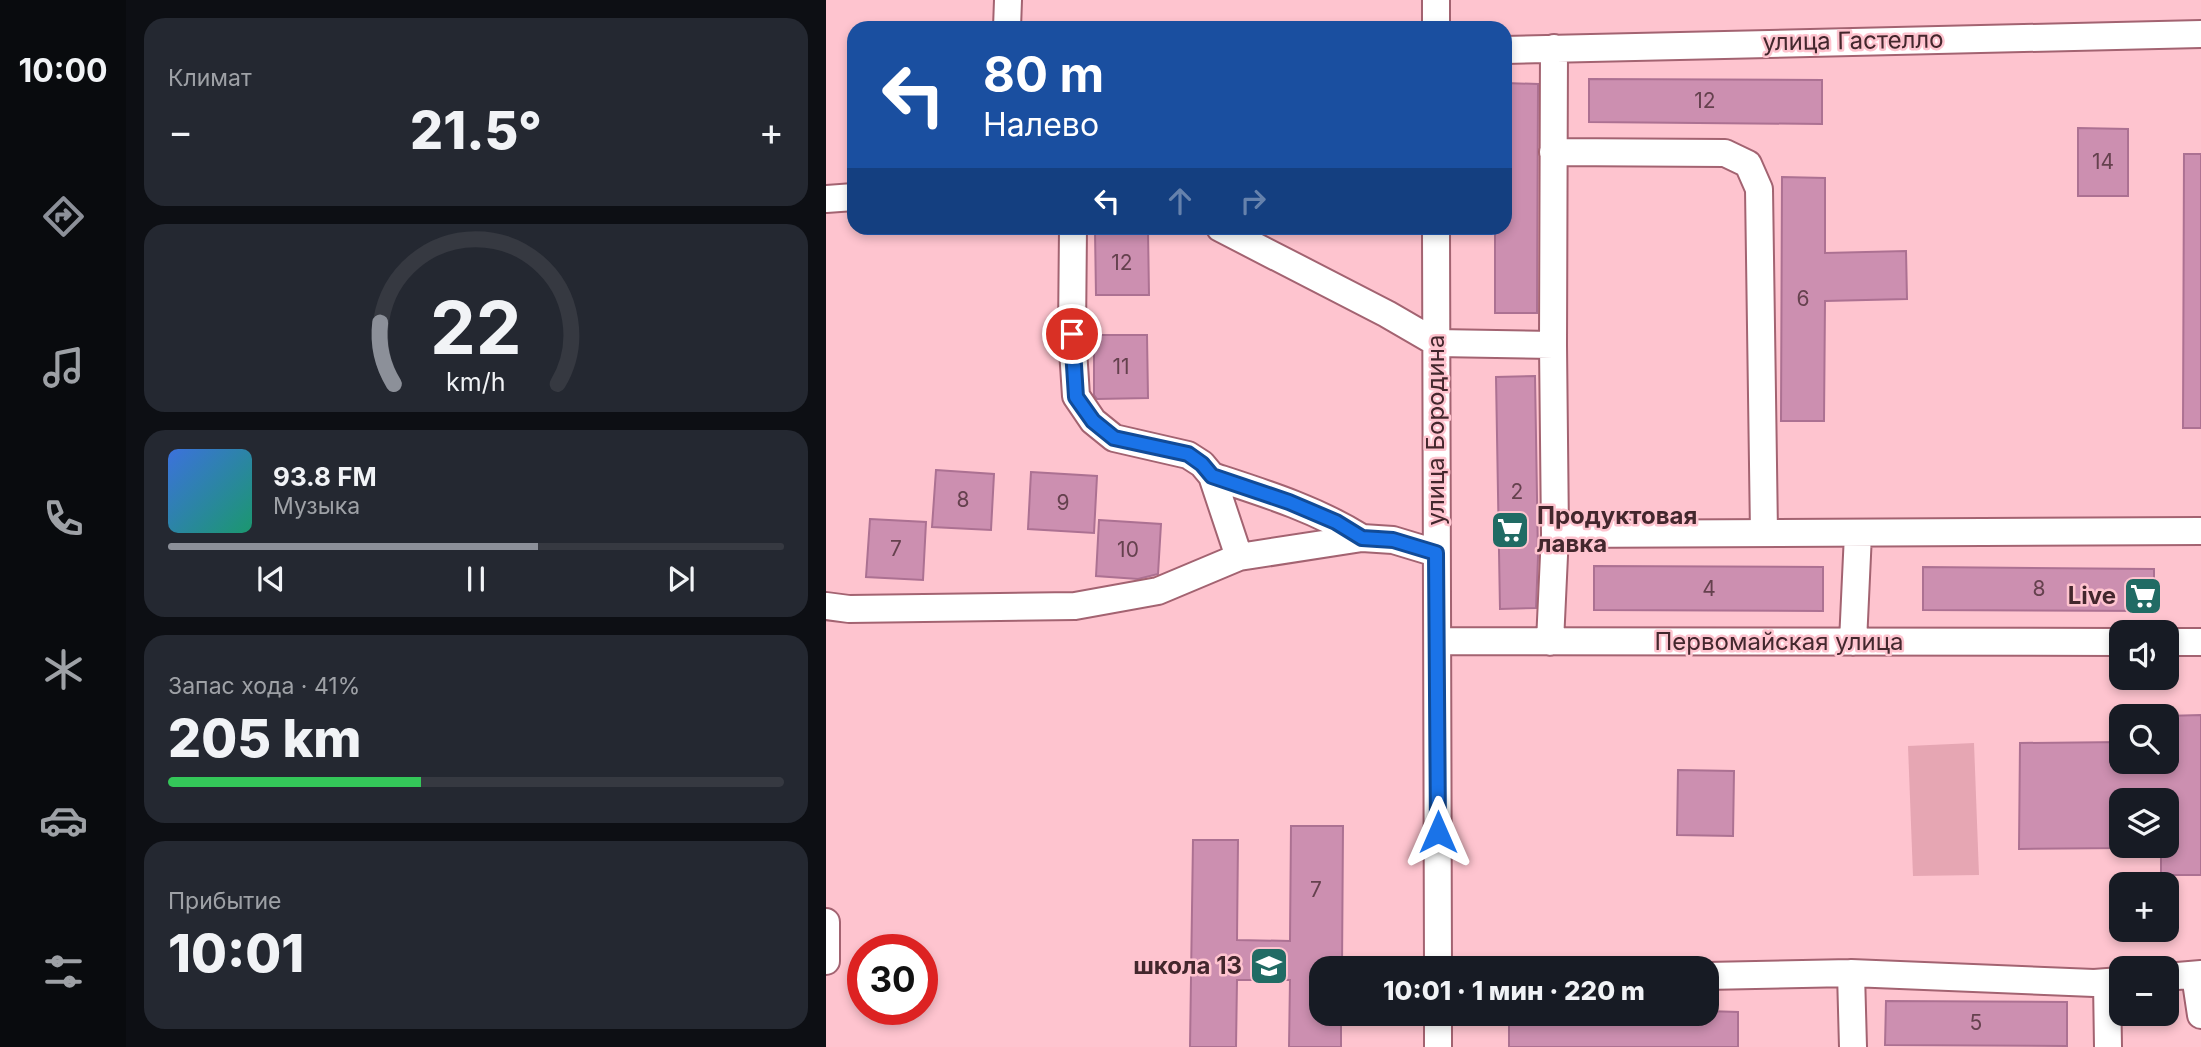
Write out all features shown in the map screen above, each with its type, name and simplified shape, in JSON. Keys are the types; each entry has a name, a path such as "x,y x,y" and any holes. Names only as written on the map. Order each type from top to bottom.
{"street":[{"path":"1007,21 1008,0"},
{"path":"1436,0 1436,21"},
{"name":"улица Гастелло","path":"1512,50 2201,34"},
{"path":"1550,642 1555,534 1554,48"},
{"path":"1553,152 1725,153 1748,164 1759,189 1764,533"},
{"path":"826,198 847,197"},
{"path":"1073,235 1072,334 1076,397 1093,421 1114,438 1188,454 1202,464 1212,476 1239,557"},
{"path":"1234,235 1387,314 1437,343 1553,345"},
{"name":"улица Бородина","path":"1436,235 1438,956"},
{"path":"1212,476 1325,517 1362,538"},
{"path":"1555,534 2201,531"},
{"path":"1853,642 1858,534"},
{"path":"826,606 849,609 1075,606 1158,591 1239,557 1362,538 1393,540 1436,553"},
{"path":"2179,639 2200,634"},
{"name":"Первомайская улица","path":"1438,642 2109,642"},
{"path":"826,922 826,961"},
{"path":"1852,973 1853,1047"},
{"path":"1719,976 1852,973 2109,981"},
{"path":"2179,976 2198,975 2201,1015"},
{"path":"1438,1026 1438,1047"},
{"path":"2108,1047 2110,1026"}],"shaded area":[{"path":"1974,743 1979,875 1913,876 1908,746"}],"building":[{"path":"1589,79 1822,80 1822,124 1589,122"},
{"path":"1512,83 1538,84 1537,313 1495,313 1495,235 1512,235"},
{"path":"2078,128 2128,129 2128,196 2078,196"},
{"path":"2184,154 2201,154 2201,428 2183,428"},
{"path":"1782,177 1825,178 1825,253 1906,251 1907,299 1825,301 1824,421 1781,421"},
{"path":"1095,235 1148,235 1149,295 1096,295"},
{"path":"1094,335 1147,335 1148,398 1097,399 1094,395"},
{"path":"1535,376 1538,557 1536,608 1500,609 1496,377"},
{"path":"936,470 994,474 991,530 932,527"},
{"path":"1031,472 1097,476 1094,533 1028,529"},
{"path":"870,519 926,522 923,580 866,577"},
{"path":"1099,520 1161,524 1158,574 1138,579 1096,576"},
{"path":"1594,566 1823,567 1823,611 1594,610"},
{"path":"1923,567 2154,569 2154,611 1923,610"},
{"path":"2201,715 2201,875 2161,872 2161,858 2179,858 2179,788 2109,788 2109,848 2019,849 2020,743 2109,742 2109,774 2179,774 2179,716"},
{"path":"1678,770 1734,771 1733,836 1677,835"},
{"path":"1291,826 1343,826 1342,956 1309,956 1309,1026 1341,1026 1341,1047 1289,1047 1290,980 1237,980 1236,1047 1190,1047 1193,840 1238,840 1237,940 1290,941"},
{"path":"1886,1001 2067,1002 2067,1046 1885,1045"},
{"path":"1719,1011 1738,1012 1738,1047 1509,1047 1509,1026 1719,1026"}],"place":[{"name":"Продуктовая лавка","path":"1510,530"},
{"name":"Live","path":"2143,596"},
{"name":"школа 13","path":"1269,966"}],"route":[{"path":"1072,334 1076,397 1093,421 1114,438 1188,454 1212,476 1289,502 1336,522 1362,538 1393,540 1436,553 1438,832"}]}
